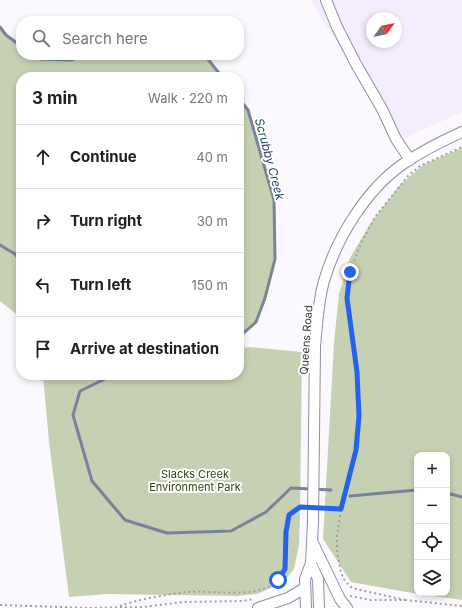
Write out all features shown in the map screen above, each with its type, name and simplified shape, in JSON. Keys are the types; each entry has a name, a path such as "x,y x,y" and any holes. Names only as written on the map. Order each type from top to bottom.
{"street":[{"path":"326,0 337,27 356,64 382,109 396,139 410,160"},
{"name":"Queens Road","path":"306,608 305,579 311,563 313,522 315,347 317,313 324,280 337,247 354,215 376,188 403,164 436,144 462,132"},
{"path":"312,541 340,598 347,608"},
{"name":"Queens Road","path":"311,563 318,579 319,608"},
{"path":"256,603 288,598 305,588"}],"path":[{"path":"405,600 352,588 345,581 341,573 337,551 337,536 341,509 356,450 359,416 357,372 347,298 350,272 361,243 375,217 408,176 420,166 462,147"},
{"path":"117,607 132,601 186,592 242,593 266,588 278,580 285,569 286,532 289,515 300,507 308,507"},
{"path":"315,508 341,509"},
{"path":"340,598 347,595 370,600 405,600 462,606"},
{"path":"0,605 88,608 144,607 183,602 243,601 256,603"}],"shaded area":[{"path":"310,0 462,0 462,112 398,141"}],"green space":[{"path":"0,27 6,35 16,42 16,60 209,60 218,72 16,72 16,314 0,301"},
{"path":"244,105 248,110 274,200 275,259 265,298 256,322 244,333"},
{"path":"462,148 462,600 433,596 450,596 450,452 414,452 414,593 351,582 323,539 334,343 339,294 350,258 370,224 399,186 423,165"},
{"name":"Slacks Creek Environment Park","path":"249,347 302,352 299,545 294,569 285,580 278,585 257,594 238,596 107,594 69,597 49,442 43,380 244,380 244,348"}],"waterway":[{"name":"Scrubby Creek","path":"0,27 6,35 16,42"},
{"name":"Scrubby Creek","path":"209,60 218,72"},
{"name":"Scrubby Creek","path":"244,105 248,110 274,200 275,259 265,298 256,322 244,333"},
{"path":"0,245 16,256"},
{"name":"Scrubby Creek","path":"103,380 80,391 73,415 92,481 125,520 167,533 231,531 266,512 291,488 331,490"},
{"name":"Scrubby Creek","path":"350,496 414,490"},
{"name":"Scrubby Creek","path":"450,494 462,497"}],"route":[{"path":"278,580 285,569 286,532 289,515 300,507 341,509 353,465 359,416 357,372 347,298 350,272"}]}
